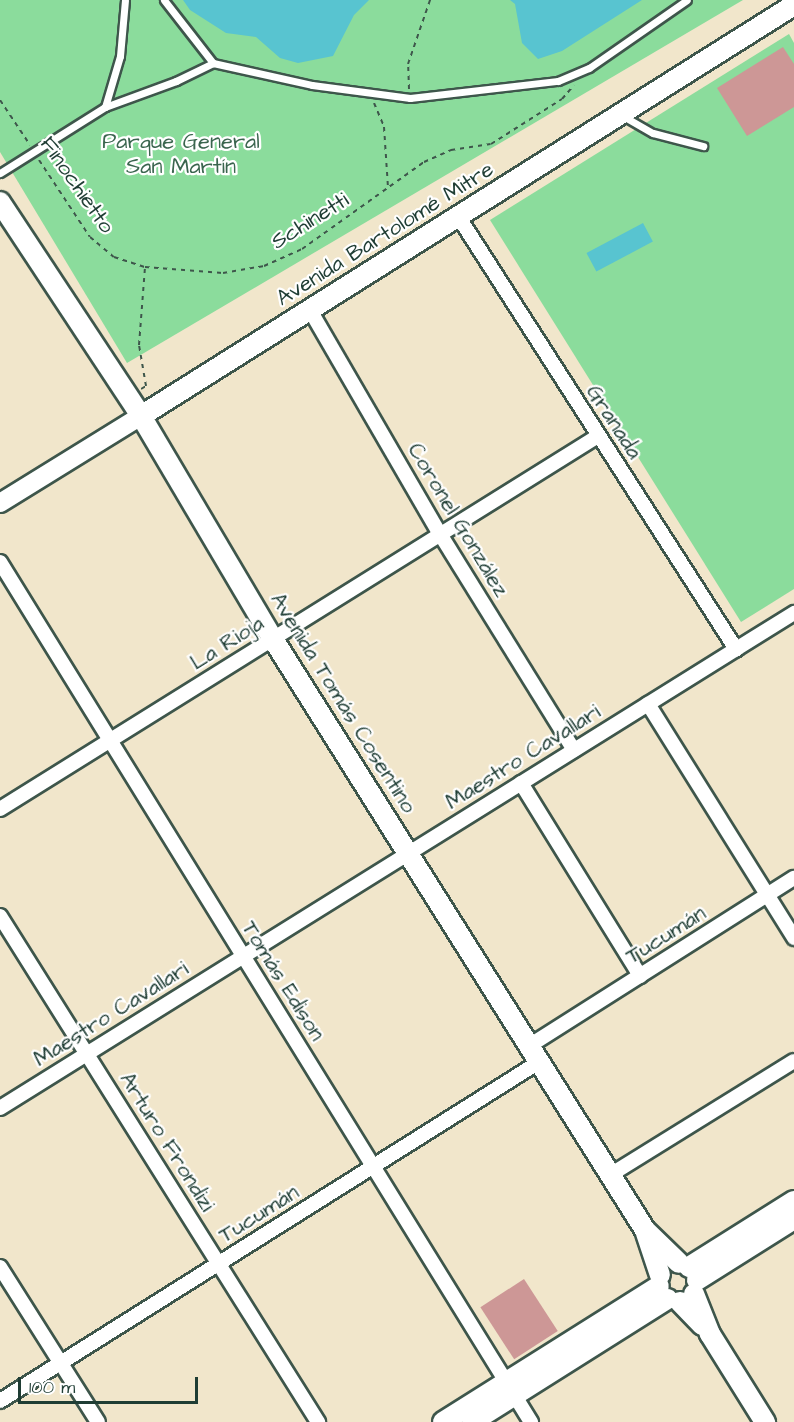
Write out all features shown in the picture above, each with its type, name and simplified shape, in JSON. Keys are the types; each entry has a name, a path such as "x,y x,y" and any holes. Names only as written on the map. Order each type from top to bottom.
{"main road":[{"name":"Avenida Bartolomé Mitre","path":"141,416 794,5"},
{"name":"Avenida Tomás Cosentino","path":"0,202 141,416 273,639 765,1422"},
{"path":"678,1284 794,1201"},
{"path":"443,1422 511,1389 678,1284 794,1220"},
{"path":"472,1422 511,1389"}],"street":[{"name":"Granada","path":"458,216 736,649"},
{"name":"Coronel González","path":"310,310 440,534 574,750"},
{"name":"Avenida Bartolomé Mitre","path":"0,503 141,416"},
{"name":"La Rioja","path":"0,809 598,436"},
{"name":"Tomás Edison","path":"0,562 531,1422"},
{"name":"Maestro Cavallari","path":"0,1108 736,649 792,619"},
{"path":"648,704 794,938"},
{"path":"521,783 640,976"},
{"name":"Tucumán","path":"0,1401 374,1167 640,976 794,878"},
{"name":"Arturo Frondizi","path":"0,916 318,1422"},
{"path":"610,1175 794,1061"},
{"path":"0,1267 98,1422"}],"lane":[{"path":"105,106 120,56 124,0"},
{"path":"164,0 213,63"},
{"path":"0,173 105,106 176,81 213,63 365,92 410,98 558,81 589,68 687,0"},
{"path":"621,115 653,133 703,146"}],"path":[{"path":"410,98 408,64 430,0"},
{"name":"Schinetti","path":"145,267 223,273 264,266 302,249 424,162 451,150 491,144 536,117 562,99 589,68"},
{"path":"365,92 380,111 384,127 388,188"},
{"name":"Finochietto","path":"0,100 90,237 114,257 145,267"},
{"path":"128,396 146,386 139,345 145,267"}],"green space":[{"name":"Parque General San Martín","path":"0,0 743,0 127,363 0,152"},
{"path":"789,34 794,43 794,589 741,622 490,220"}],"water":[{"path":"183,0 369,0 354,15 333,56 298,63 280,58 256,37 226,33 190,10"},
{"path":"510,0 642,0 562,51 538,59 522,43 515,4"},
{"path":"643,223 653,242 596,272 586,253"}],"building":[{"path":"783,47 794,64 794,107 747,136 717,88"},
{"path":"524,1279 558,1331 514,1359 480,1307"}]}
